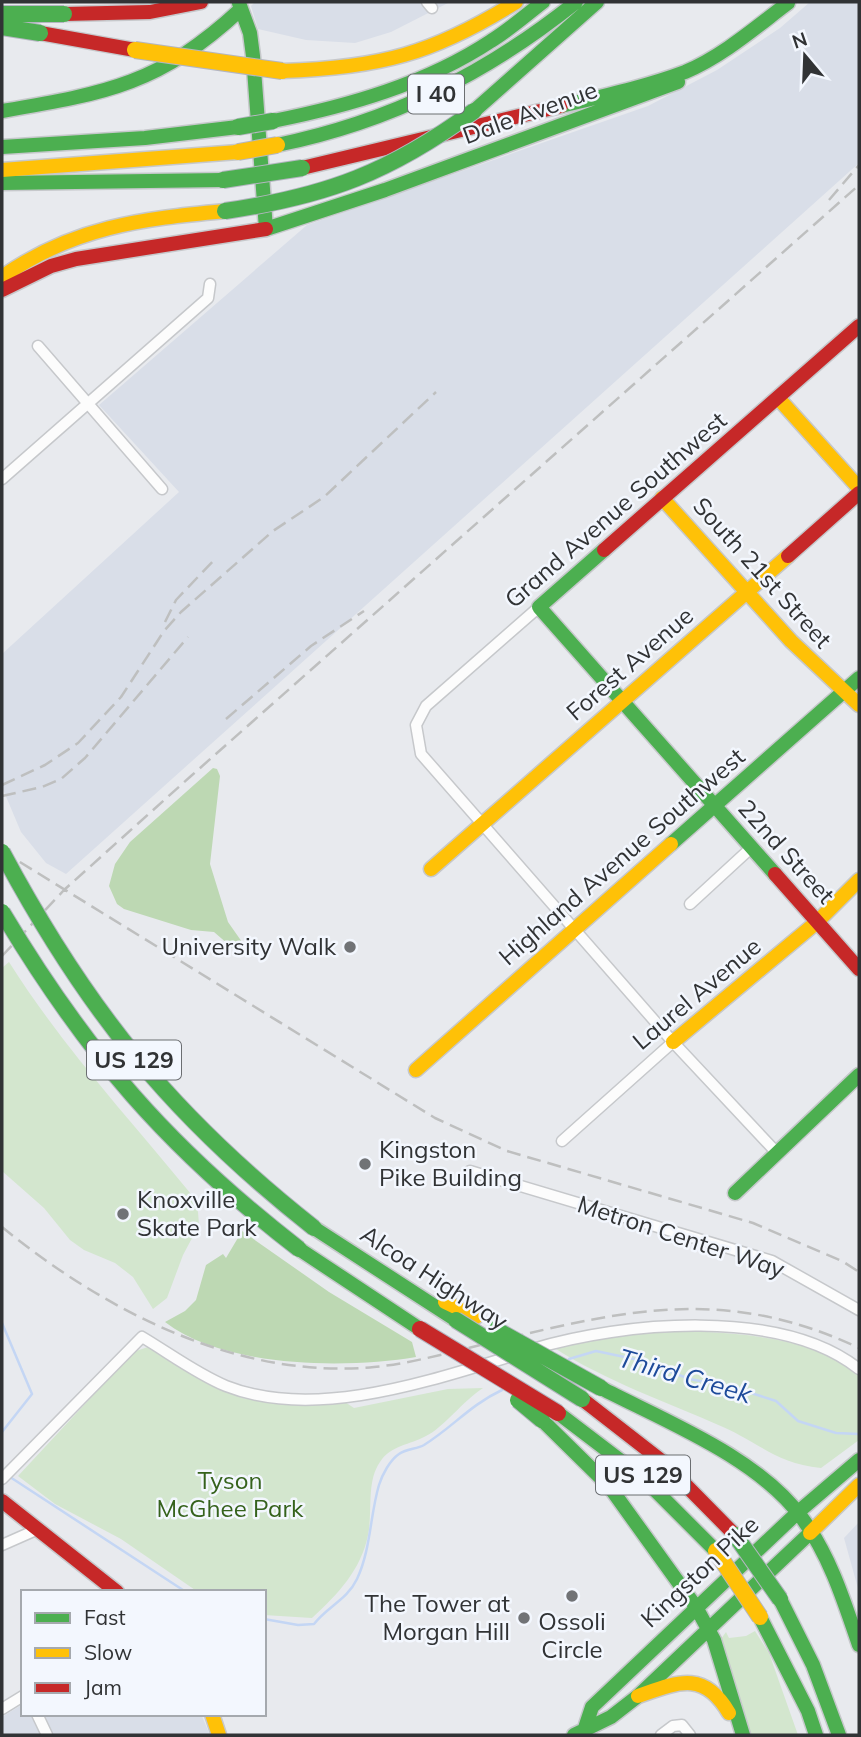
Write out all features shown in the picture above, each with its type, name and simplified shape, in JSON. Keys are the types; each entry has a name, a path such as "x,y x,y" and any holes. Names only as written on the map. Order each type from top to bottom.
{"main road":[{"path":"2,29 23,2"},
{"path":"2,14 133,14 201,2"},
{"path":"2,29 282,71 334,70 379,64 430,51 468,33 516,2"},
{"name":"I 40","path":"2,147 145,138 238,128 318,113 390,91 483,47 543,2"},
{"name":"I 40","path":"2,170 238,152 323,138 407,109 477,74 547,27 576,2"},
{"path":"2,277 38,252 97,228 124,222 279,204 352,186 411,157 474,111 597,2"},
{"path":"2,184 223,180 302,168 543,112 635,88 687,71 725,50 789,2"},
{"name":"Dale Avenue","path":"2,290 41,270 76,259 266,229 385,190 692,77 769,25 789,2"},
{"path":"243,4 253,56 266,229"},
{"path":"2,111 111,90 162,70 208,40 243,4"},
{"name":"Grand Avenue Southwest","path":"539,607 859,326"},
{"path":"779,399 859,490"},
{"name":"Forest Avenue","path":"431,869 859,490"},
{"name":"South 21st Street","path":"662,498 745,591 859,705"},
{"name":"22nd Street","path":"539,607 859,970"},
{"name":"Highland Avenue Southwest","path":"416,1070 859,678"},
{"name":"Alcoa Highway","path":"2,852 52,944 122,1046 193,1126 252,1180 314,1228 582,1399 643,1442 735,1535 780,1599 828,1700 841,1735"},
{"name":"Laurel Avenue","path":"673,1042 817,922 859,880"},
{"name":"Alcoa Highway","path":"2,912 51,995 144,1114 237,1203 299,1250 420,1329 558,1413 616,1452 645,1476 716,1551 760,1617 788,1669 816,1735"},
{"path":"735,1193 859,1074"},
{"path":"401,1282 476,1317 601,1388 697,1437 774,1490 797,1513 810,1533 845,1603 859,1645"},
{"path":"471,1361 542,1420 609,1486 696,1607 708,1629 741,1735"},
{"name":"Kingston Pike","path":"579,1732 592,1707 696,1607 854,1463"},
{"name":"Kingston Pike","path":"579,1732 611,1717 638,1696 859,1485"},
{"path":"2,1502 114,1590"},
{"path":"788,1669 804,1735"},
{"path":"638,1696 683,1681 707,1686 720,1697 741,1735"},
{"path":"213,1716 219,1735"}],"street":[{"path":"2,479 208,298 210,284"},
{"path":"38,346 162,489"},
{"name":"Grand Avenue Southwest","path":"482,824 421,754 416,735 420,716 426,706 539,607"},
{"path":"482,824 673,1042 777,1153"},
{"path":"690,904 752,848"},
{"name":"Laurel Avenue","path":"562,1141 673,1042"},
{"name":"Metron Center Way","path":"470,1171 772,1261 859,1310"},
{"path":"2,1479 142,1337 223,1385 253,1395 289,1399 370,1393 433,1380 556,1342 627,1330 701,1325 786,1337 830,1352 859,1369"},
{"path":"2,1545 36,1530"},
{"path":"2,1709 21,1697"},
{"path":"38,1716 47,1735"},
{"path":"661,1735 673,1726 682,1725 690,1735"}],"shaded area":[{"path":"255,2 450,2 391,32 355,43 306,40 258,29 251,6"},
{"path":"810,2 859,2 859,163 66,874 46,863 21,832 2,787 2,654 179,492 99,405 307,225 648,106 717,70 780,28"},
{"path":"859,1522 859,1592 844,1538"},
{"path":"21,1705 21,1716 202,1716 210,1735 2,1735 2,1717"}],"green space":[{"path":"213,768 217,769 220,776 210,864 228,922 242,942 241,951 236,951 214,932 191,930 124,909 117,904 109,886 115,864 130,842"},
{"path":"9,962 73,1052 191,1194 198,1212 199,1225 183,1255 167,1298 153,1309 133,1277 115,1263 84,1250 70,1240 44,1208 2,1171 2,968"},
{"path":"242,1231 329,1292 412,1342 416,1357 355,1363 286,1361 220,1349 190,1337 165,1322 185,1311 196,1300 206,1265 223,1254 226,1258"},
{"path":"639,1331 751,1336 795,1344 827,1355 859,1372 859,1440 821,1468 805,1466 769,1452 723,1427 615,1381 553,1347"},
{"name":"Tyson McGhee Park","path":"148,1347 158,1350 242,1398 278,1403 342,1400 354,1408 448,1389 483,1388 433,1432 384,1456 373,1479 365,1548 347,1581 331,1600 312,1618 266,1615 266,1590 195,1590 121,1539 55,1504 18,1476 136,1351"},
{"path":"755,1631 769,1653 798,1735 751,1735 721,1639 726,1632 729,1638 746,1636"}],"waterway":[{"path":"2,1323 32,1394 2,1432"},
{"name":"Third Creek","path":"569,1359 596,1351 634,1359 690,1379 739,1389 776,1401 798,1421 836,1433 859,1434"},
{"name":"Third Creek","path":"266,1619 298,1625 314,1624 343,1598 362,1568 379,1485 390,1464 402,1452 424,1445 480,1402 502,1390"},
{"name":"Third Creek","path":"10,1477 183,1590"}],"railway":[{"path":"829,200 859,165"},
{"path":"2,956 64,890 859,185"},
{"path":"2,785 45,765 78,743 121,697 164,631 181,612 273,531 324,497 436,392"},
{"path":"165,622 176,600 216,558"},
{"path":"226,719 311,646 364,611"},
{"path":"2,796 42,787 61,779 85,758 188,637"},
{"path":"2,851 435,1118 507,1151 753,1223 842,1261 859,1272"},
{"path":"2,1227 42,1258 129,1312 224,1351 273,1362 323,1368 374,1367 434,1356 588,1320 677,1309 721,1310 765,1316 811,1329 859,1348"}],"traffic: fast":[{"path":"273,121 386,92 440,70 498,37 543,2"},
{"path":"277,145 359,123 435,92 507,51 576,2"},
{"path":"474,111 597,2"},
{"path":"239,3 250,33 253,56 266,229"},
{"path":"561,106 639,87 685,72 726,49 788,3"},
{"path":"2,111 73,98 131,81 184,54 241,9"},
{"path":"2,14 64,14"},
{"path":"2,27 40,33"},
{"path":"266,229 385,190 678,82"},
{"path":"225,211 296,198 357,178 414,150 474,111"},
{"path":"238,127 273,121"},
{"path":"2,147 145,138 238,127"},
{"path":"223,180 302,168"},
{"path":"2,183 223,180"},
{"path":"604,550 539,607 775,874"},
{"path":"671,844 859,678"},
{"path":"2,852 67,962 137,1058 175,1102 217,1144 314,1228"},
{"path":"2,912 66,1010 133,1095 169,1135 209,1173 299,1249"},
{"path":"735,1193 859,1075"},
{"path":"314,1228 456,1320"},
{"path":"299,1249 420,1329"},
{"path":"456,1320 582,1399"},
{"path":"495,1329 601,1388"},
{"path":"601,1388 736,1459 784,1497 802,1518 821,1548 859,1645"},
{"path":"518,1400 542,1420"},
{"path":"558,1413 642,1477 716,1551"},
{"path":"542,1420 609,1486 696,1607 714,1640 743,1735"},
{"path":"797,1513 859,1460"},
{"path":"585,1728 592,1707 797,1513"},
{"path":"574,1735 611,1717 638,1696 810,1533"},
{"path":"735,1535 780,1599"},
{"path":"780,1599 813,1665 839,1735"},
{"path":"760,1617 808,1711 816,1735"}],"traffic: slow":[{"path":"282,71 348,66 404,55 458,34 516,2"},
{"path":"135,50 282,71"},
{"path":"238,152 277,145"},
{"path":"2,170 238,152"},
{"path":"2,277 55,247 109,228 225,211"},
{"path":"779,399 859,488"},
{"path":"662,498 791,641 859,705"},
{"path":"431,869 788,556"},
{"path":"416,1070 671,844"},
{"path":"673,1042 817,922 859,880"},
{"path":"445,1302 476,1317"},
{"path":"810,1533 859,1485"},
{"path":"716,1551 760,1617"},
{"path":"638,1696 678,1684 700,1685 720,1699 729,1713"},
{"path":"213,1716 219,1735"}],"traffic: jam":[{"path":"64,14 150,12 201,2"},
{"path":"40,33 135,50"},
{"path":"302,168 561,106"},
{"path":"2,290 51,266 76,259 266,229"},
{"path":"604,550 859,326"},
{"path":"788,556 859,493"},
{"path":"775,874 859,969"},
{"path":"420,1329 558,1413"},
{"path":"582,1399 663,1462 735,1535"},
{"path":"2,1501 114,1590"}],"place":[{"name":"University Walk","path":"350,947"},
{"name":"Kingston Pike Building","path":"365,1164"},
{"name":"Knoxville Skate Park","path":"123,1214"},
{"name":"Ossoli Circle","path":"572,1596"},
{"name":"The Tower at Morgan Hill","path":"524,1618"}]}
